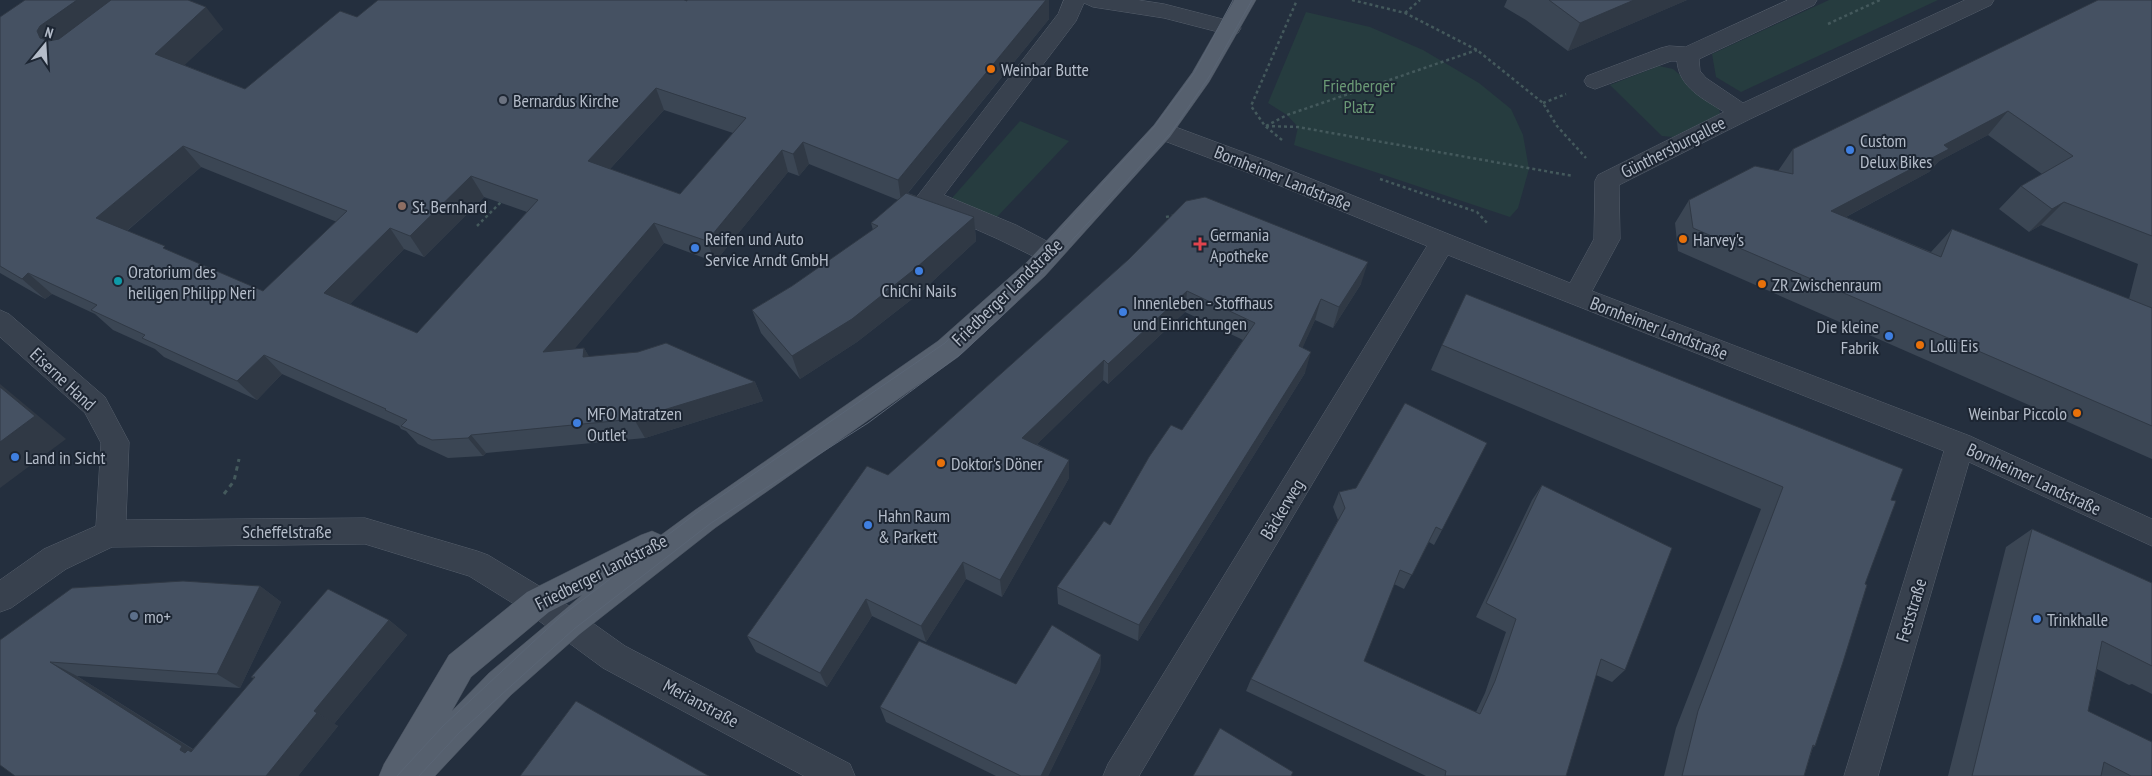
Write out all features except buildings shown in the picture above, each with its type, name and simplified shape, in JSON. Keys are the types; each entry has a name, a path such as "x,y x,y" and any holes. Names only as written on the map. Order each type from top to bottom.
{"main road":[{"path":"1230,28 1231,0"},
{"name":"Friedberger Landstraße","path":"412,776 500,684 569,624 705,519 948,350 1036,269 1162,131 1201,77 1245,0"},
{"name":"Friedberger Landstraße","path":"396,776 460,666 538,602 705,519"}],"street":[{"path":"1049,254 1007,232 928,198 1068,16 1075,0"},
{"path":"1093,0 1164,11 1230,28"},
{"path":"1595,81 1670,53 1687,55 1806,0"},
{"name":"Günthersburgallee","path":"1576,296 1607,239 1607,180 1742,113 1983,0"},
{"name":"Günthersburgallee","path":"1687,55 1689,72 1698,84 1742,113"},
{"name":"Bornheimer Landstraße","path":"1162,131 1267,171 1576,296 1960,445 2152,533"},
{"name":"Bäckerweg","path":"1120,776 1443,242"},
{"name":"Eiserne Hand","path":"0,321 95,405 115,442 110,534"},
{"name":"Feststraße","path":"1861,776 1960,445"},
{"name":"Scheffelstraße","path":"0,598 55,559 110,534 365,531 477,565 538,602 569,624"},
{"name":"Merianstraße","path":"569,624 614,657 838,776"}],"path":[{"path":"1285,143 1265,126 1251,106 1297,0"},
{"path":"1352,0 1405,13 1477,50 1543,103 1557,126 1607,180"},
{"path":"1405,13 1420,0"},
{"path":"1265,126 1287,115 1477,50"},
{"path":"1265,126 1298,127 1529,169 1607,180"},
{"path":"1375,177 1477,212 1490,226"},
{"path":"477,226 508,194"},
{"path":"1166,217 1176,215"},
{"path":"216,494 226,494 234,481 240,459"}],"green space":[{"path":"1829,0 1938,0 1741,92 1716,77 1712,54"},
{"name":"Friedberger Platz","path":"1306,12 1370,27 1423,50 1479,83 1511,109 1523,135 1529,169 1518,208 1510,217 1294,145 1298,127 1287,115 1268,103"},
{"path":"1659,66 1673,69 1719,108 1720,114 1673,137 1662,136 1610,85"},
{"path":"1020,121 1069,141 996,218 952,198"}],"tram line":[{"path":"397,776 443,726 560,617 698,512 945,343 1035,258 1154,127 1194,73 1233,0"},
{"path":"419,776 459,733 574,629 711,523 868,423 961,354 1006,312 1170,134 1209,77 1252,0"}],"place":[{"name":"Weinbar Butte","path":"991,69"},
{"name":"Bernardus Kirche","path":"503,100"},
{"name":"Custom Delux Bikes","path":"1850,150"},
{"name":"St. Bernhard","path":"402,206"},
{"name":"Harvey's","path":"1683,239"},
{"name":"Germania Apotheke","path":"1200,244"},
{"name":"Reifen und Auto Service Arndt GmbH","path":"695,248"},
{"name":"ChiChi Nails","path":"919,271"},
{"name":"Oratorium des heiligen Philipp Neri","path":"118,281"},
{"name":"ZR Zwischenraum","path":"1762,284"},
{"name":"Innenleben - Stoffhaus und Einrichtungen","path":"1123,312"},
{"name":"Die kleine Fabrik","path":"1889,336"},
{"name":"Lolli Eis","path":"1920,345"},
{"name":"Weinbar Piccolo","path":"2077,413"},
{"name":"MFO Matratzen Outlet","path":"577,423"},
{"name":"Land in Sicht","path":"15,457"},
{"name":"Doktor's Döner","path":"941,463"},
{"name":"Hahn Raum & Parkett","path":"868,525"},
{"name":"mo+","path":"134,616"},
{"name":"Trinkhalle","path":"2037,619"}]}
